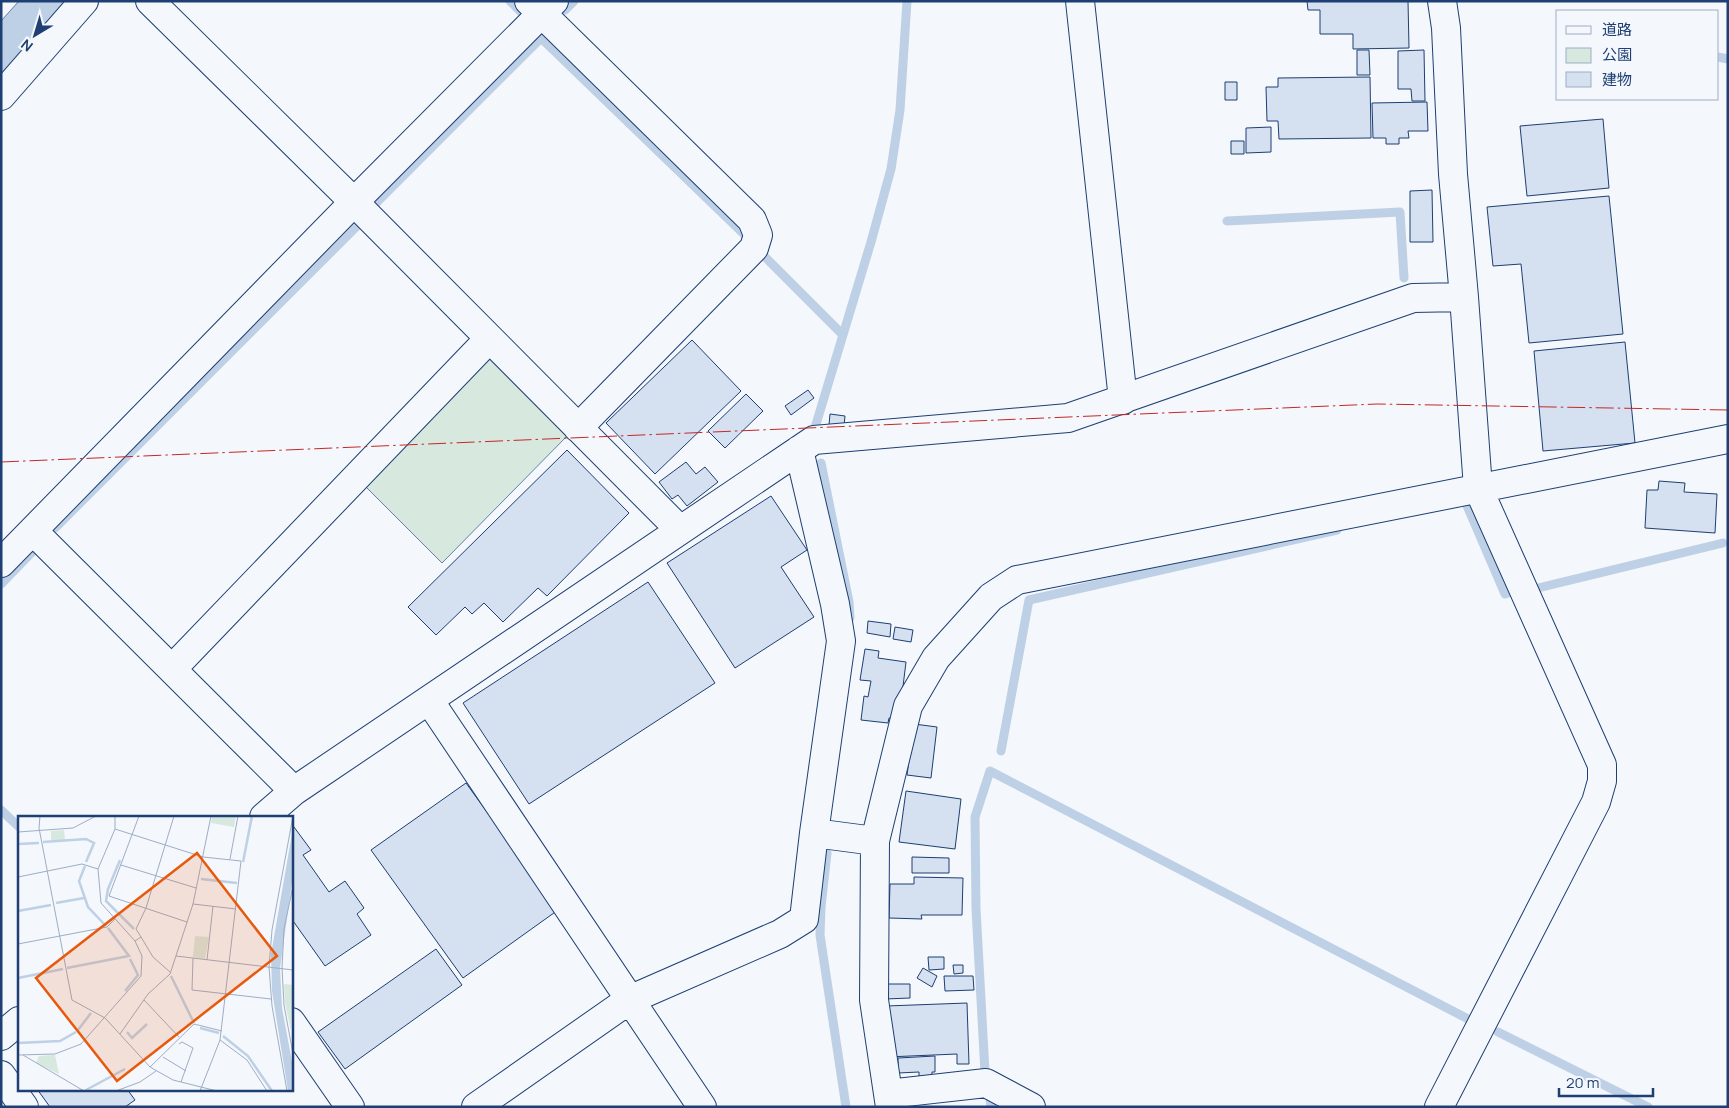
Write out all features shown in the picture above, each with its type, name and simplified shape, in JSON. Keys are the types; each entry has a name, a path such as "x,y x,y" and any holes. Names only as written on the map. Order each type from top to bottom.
{"street":[{"path":"1,96 84,1"},
{"path":"150,1 354,202 680,530"},
{"path":"1080,1 1123,400"},
{"path":"1439,1107 1596,802 1602,781 1602,765 1478,488 1453,174 1446,28 1442,1"},
{"path":"1,563 354,202 542,5 752,220 758,235 754,248 578,428"},
{"path":"265,816 294,791 814,440 1068,418 1413,298 1464,297"},
{"path":"172,669 489,339"},
{"path":"1031,1107 986,1084 889,1100 874,1000 874,841 908,706 936,658 991,597 1017,580 1728,439"},
{"path":"476,1107 629,1000 780,934 804,919 841,641 835,604 799,450"},
{"path":"33,531 294,791"},
{"path":"429,700 702,1107"},
{"path":"814,833 874,841"},
{"path":"1,1036 18,1022"},
{"path":"292,1023 350,1107"},
{"path":"1,1075 24,1107"}],"green space":[{"path":"480,359 499,360 570,433 442,563 362,483"}],"water":[{"path":"19,1 70,1 1,78 1,21"}],"building":[{"path":"1307,1 1408,1 1409,48 1353,49 1353,34 1320,34 1320,10 1308,10"},
{"path":"1357,50 1369,50 1370,75 1357,75"},
{"path":"1424,50 1425,101 1412,101 1411,89 1398,89 1398,51"},
{"path":"1370,77 1371,138 1279,139 1278,121 1267,121 1266,87 1278,87 1278,78"},
{"path":"1225,82 1237,82 1237,100 1225,100"},
{"path":"1427,102 1428,131 1408,131 1409,138 1399,138 1399,144 1386,144 1386,138 1373,138 1372,103"},
{"path":"1603,119 1609,188 1527,196 1520,126"},
{"path":"1271,127 1271,152 1246,153 1246,128"},
{"path":"1231,141 1244,141 1244,154 1231,154"},
{"path":"1432,190 1433,242 1410,242 1410,191"},
{"path":"1609,196 1623,334 1529,343 1521,264 1493,266 1487,207"},
{"path":"692,340 741,391 655,474 606,423"},
{"path":"1625,342 1635,443 1543,451 1534,351"},
{"path":"808,390 814,398 791,415 785,406"},
{"path":"746,394 763,411 725,448 708,431"},
{"path":"830,414 845,416 844,426 829,425"},
{"path":"567,450 629,513 547,596 538,588 503,622 484,603 472,614 465,607 436,635 408,607"},
{"path":"686,462 696,474 705,467 718,482 687,506 678,495 672,499 659,482"},
{"path":"1659,481 1685,483 1684,492 1717,494 1715,533 1645,528 1647,490 1658,490"},
{"path":"771,496 807,550 781,567 814,617 735,668 667,563"},
{"path":"648,582 715,683 529,804 463,703"},
{"path":"868,621 891,624 890,637 867,633"},
{"path":"895,627 913,630 911,642 893,639"},
{"path":"865,649 879,651 878,658 906,662 899,719 889,718 888,723 861,720 864,696 868,697 871,681 860,680"},
{"path":"914,724 937,727 931,778 907,775"},
{"path":"466,783 558,910 463,978 371,850"},
{"path":"906,791 961,799 955,849 899,842"},
{"path":"292,824 311,850 303,855 329,892 345,881 364,908 357,914 371,935 325,966 292,919"},
{"path":"912,857 949,858 949,873 912,873"},
{"path":"914,877 963,878 962,915 921,915 922,919 889,918 890,884 914,884"},
{"path":"436,949 462,985 345,1069 318,1032"},
{"path":"928,957 944,957 944,969 929,970"},
{"path":"953,965 963,965 963,973 954,974"},
{"path":"923,968 937,976 932,987 917,978"},
{"path":"944,976 973,976 974,990 945,991"},
{"path":"884,984 910,984 910,998 885,999"},
{"path":"967,1003 969,1064 957,1064 957,1054 887,1057 886,1006"},
{"path":"935,1056 935,1072 932,1072 932,1079 919,1079 919,1072 898,1073 898,1058"},
{"path":"38,1090 128,1090 135,1100 125,1107 50,1107"}],"waterway":[{"path":"510,1 522,13"},
{"path":"565,10 574,1"},
{"path":"814,431 891,169 900,110 907,1"},
{"path":"373,206 541,38 748,238"},
{"path":"1719,57 1728,59"},
{"path":"1227,221 1400,212 1404,278"},
{"path":"55,528 360,223"},
{"path":"764,256 842,334"},
{"path":"821,463 849,602 850,618"},
{"path":"1457,503 1465,501 1505,594 1514,591"},
{"path":"1001,751 1029,600 1337,530"},
{"path":"1538,588 1723,543"},
{"path":"1,584 32,552"},
{"path":"985,1072 976,909 975,817 990,771 1472,1021"},
{"path":"1,810 18,826"},
{"path":"827,853 820,935 846,1107"},
{"path":"1498,1032 1648,1107"},
{"path":"990,1098 991,1107"}],"power":[{"path":"1,462 1377,404 1728,410"}]}
